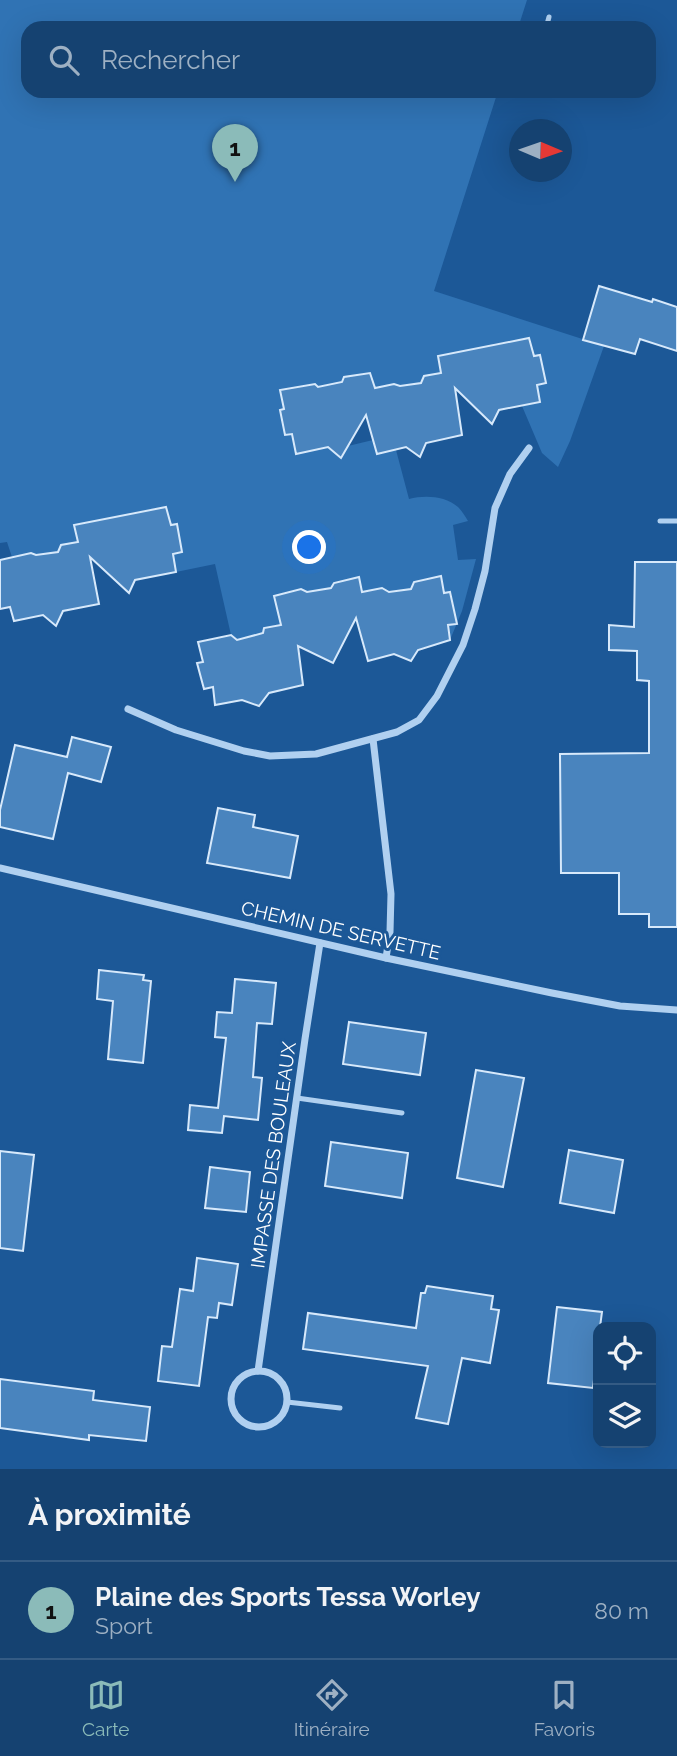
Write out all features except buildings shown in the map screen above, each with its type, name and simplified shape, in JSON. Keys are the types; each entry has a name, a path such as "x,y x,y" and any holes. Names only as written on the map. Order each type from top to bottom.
{"street":[{"path":"128,709 176,730 244,751 271,756 316,754 397,732 419,720 437,696 463,645 485,571 495,508 510,474 529,448"},
{"path":"373,739 391,894 386,958"},
{"name":"CHEMIN DE SERVETTE","path":"0,868 386,958 620,1006 677,1010"},
{"name":"IMPASSE DES BOULEAUX","path":"258,1371 320,943"},
{"path":"258,1371 270,1373 279,1380 285,1390 287,1402 283,1414 263,1427 251,1426 240,1420 233,1411 231,1400 238,1380 247,1373 258,1371"}],"lane":[{"path":"548,21 549,17"},
{"path":"660,521 677,521"},
{"path":"297,1098 402,1113"},
{"path":"287,1402 340,1408"}],"shaded area":[{"path":"0,0 527,0 520,21 21,21 21,98 496,98 434,291 604,346 558,467 542,453 522,406 539,402 537,385 546,383 540,355 534,356 529,338 493,344 492,350 438,356 441,373 424,376 421,383 375,388 370,373 344,377 342,382 318,387 315,384 280,390 284,409 280,410 285,434 292,434 296,454 328,447 341,458 348,446 373,440 377,454 396,450 409,499 428,497 453,503 468,521 453,525 458,560 476,559 462,611 450,640 448,625 457,623 451,592 444,593 440,577 414,582 411,589 389,592 382,588 362,592 358,577 334,583 331,588 307,592 301,589 274,596 281,625 264,628 263,633 237,640 231,635 215,564 176,572 173,554 182,552 177,524 171,525 165,507 130,513 129,519 75,526 78,542 61,545 58,552 12,557 7,542 0,543"}],"place":[{"name":"Plaine des Sports Tessa Worley","path":"235,182"}]}
